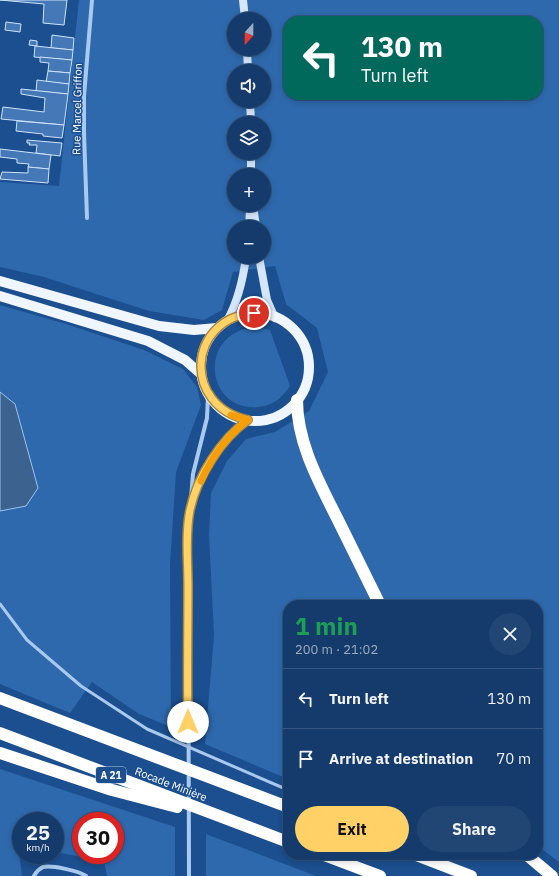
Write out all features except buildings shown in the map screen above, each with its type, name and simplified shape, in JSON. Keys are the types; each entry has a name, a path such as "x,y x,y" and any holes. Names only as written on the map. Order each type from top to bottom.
{"highway":[{"path":"297,400 298,419 301,433 311,463 378,600"},
{"name":"Rocade Minière","path":"0,698 283,805"},
{"name":"Rocade Minière","path":"0,733 283,840"},
{"path":"0,753 129,795 223,817"},
{"path":"337,860 380,876"},
{"path":"430,860 471,876"},
{"path":"533,860 552,876"}],"main road":[{"path":"243,0 244,12"},
{"path":"227,321 233,310 240,289 245,264"},
{"path":"260,264 267,300 275,318"},
{"path":"0,281 159,326 194,330 217,328"},
{"path":"0,296 148,341 185,360 201,374"},
{"path":"254,313 275,318 287,324 297,334 306,353 308,367 306,381 297,400 287,410 262,420 248,420 228,414 217,406 208,395 201,374 203,353 208,340 217,328 240,315 254,313"}],"street":[{"name":"Rue Marcel Griffon","path":"87,218 84,102 92,0"},
{"path":"189,876 187,676 188,549 193,474 207,418 208,395"},
{"path":"190,510 201,480 216,453 233,432 248,420"},
{"path":"34,876 37,871 44,867 77,872 86,876"}],"lane":[{"path":"0,604 27,640 81,686 147,729 283,788"}],"shaded area":[{"path":"79,0 559,0 559,862 543,850 543,600 283,600 283,777 205,744 214,635 209,535 211,493 227,461 246,439 275,432 309,411 328,372 317,328 286,304 275,266 233,272 222,310 204,320 149,311 44,277 0,267 0,182 59,186"},
{"path":"0,305 66,324 144,350 183,369 197,387 201,405 176,472 170,565 171,727 139,714 92,682 70,713 0,684"},
{"path":"255,327 270,330 290,386 276,401 268,405 258,407 240,405 227,397 218,385 215,371 216,356 224,342 236,332"},
{"path":"0,392 15,404 38,488 26,506 0,511"},
{"path":"0,769 175,827 175,876 107,876 105,864 124,864 124,812 72,812 72,855 64,854 64,812 12,812 12,864 20,864 22,876 0,876"},
{"path":"206,834 316,876 206,876"}],"slow traffic":[{"path":"201,481 210,462 224,441 248,420 231,415"}],"route":[{"path":"188,722 188,534 190,510 210,462 224,441 248,420 228,414 217,406 208,395 201,374 201,360 205,346 217,328 240,315 254,313"}]}
